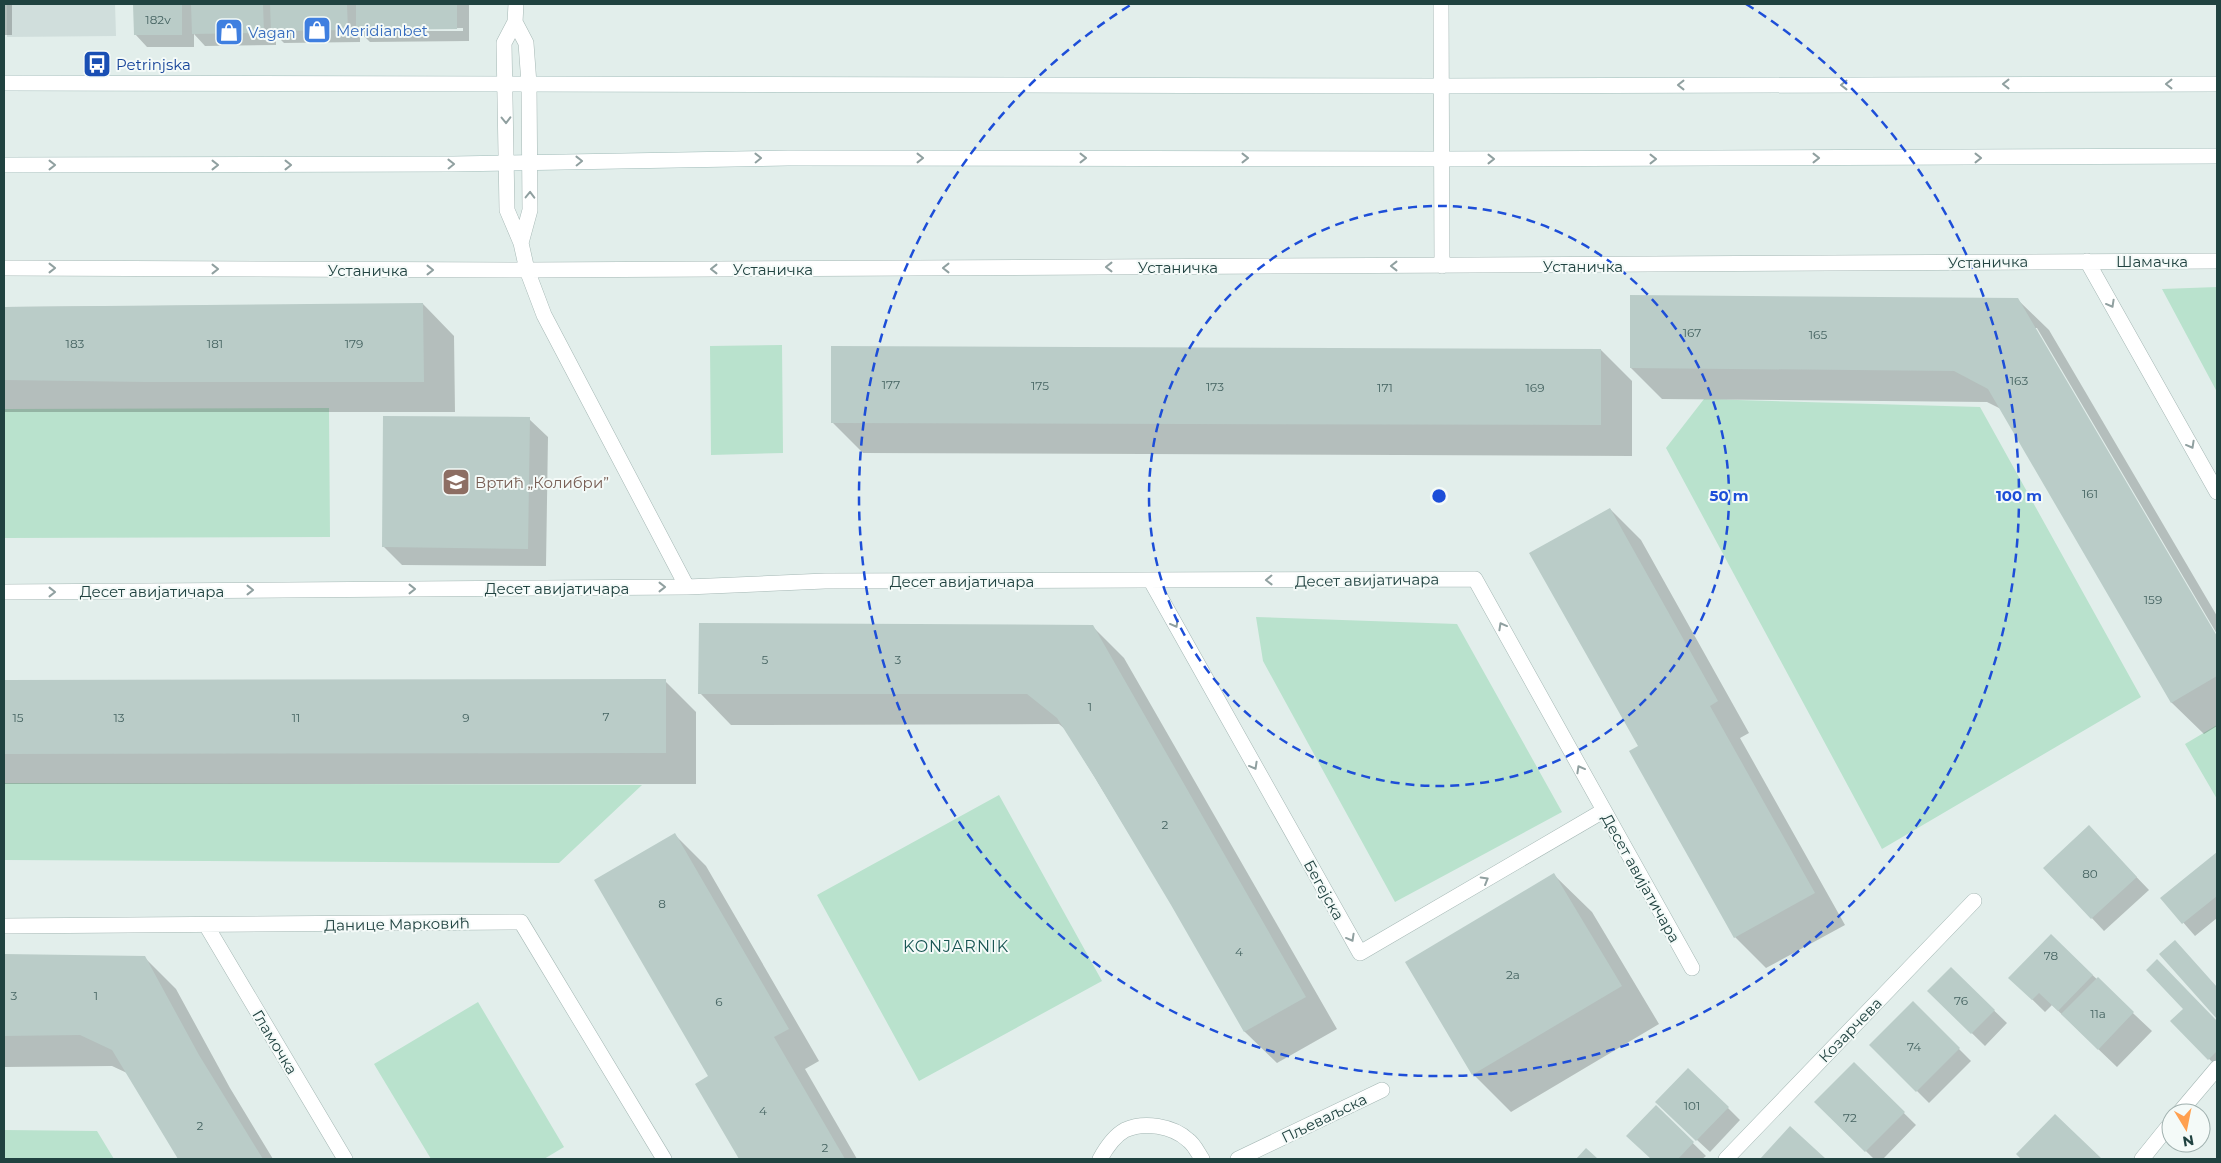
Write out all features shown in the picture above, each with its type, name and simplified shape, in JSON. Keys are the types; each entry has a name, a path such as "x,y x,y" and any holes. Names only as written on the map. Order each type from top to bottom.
{"main road":[{"path":"516,4 516,22 526,43 529,84 530,210 521,243"},
{"path":"1441,4 1442,266"},
{"path":"516,22 504,43 507,210 521,243 527,270 544,315 687,587"},
{"path":"4,83 1440,86 2217,84"},
{"path":"4,165 506,163 788,158 1442,159 2217,156"},
{"path":"2087,261 2217,492"},
{"name":"Устаничка","path":"4,268 527,270 2087,261"},
{"name":"Шамачка","path":"2087,261 2217,261"},
{"name":"Десет авијатичара","path":"4,592 687,587 825,581 1151,582 1476,579 1603,811 1692,968"},
{"name":"Бегејска","path":"1151,582 1360,953 1603,811"},
{"name":"Козарчева","path":"1726,1159 1974,901"},
{"name":"Данице Марковић","path":"4,926 206,926 521,922 657,1157"},
{"name":"Гламочка","path":"206,926 345,1159"},
{"path":"2187,1103 2217,1068"},
{"name":"Пљеваљска","path":"1238,1159 1382,1090"},
{"path":"1100,1159 1108,1145 1126,1130 1148,1125 1168,1128 1189,1140 1202,1159"},
{"path":"2142,1159 2161,1135"}],"shaded area":[{"path":"7,4 115,4 116,36 7,37"}],"green space":[{"path":"2217,287 2217,392 2162,289"},
{"path":"782,345 783,453 711,455 710,346"},
{"path":"1704,399 1980,407 2141,697 1882,849 1666,448"},
{"path":"329,408 330,537 4,538 4,409"},
{"path":"1256,617 1457,624 1562,812 1395,902 1263,661"},
{"path":"2217,725 2217,799 2185,744"},
{"path":"4,783 642,785 559,863 4,860"},
{"path":"999,795 1102,981 919,1081 817,895"},
{"path":"478,1002 564,1147 544,1159 431,1159 374,1064"},
{"path":"4,1130 97,1131 114,1159 4,1159"}],"building":[{"path":"133,4 182,4 182,35 134,35"},
{"path":"191,4 263,4 264,33 192,34"},
{"path":"270,4 347,4 348,30 271,31"},
{"path":"356,4 457,4 457,29 356,30"},
{"path":"1630,295 2018,298 2217,636 2217,676 2171,703 1988,389 1954,371 1630,368"},
{"path":"423,303 424,382 4,380 4,307"},
{"path":"831,346 1601,349 1601,425 831,423"},
{"name":"Вртић „Колибри”","path":"383,416 530,417 528,549 382,547"},
{"path":"1610,508 1718,701 1710,706 1815,893 1734,938 1629,751 1638,746 1529,553"},
{"path":"699,623 1093,625 1306,997 1244,1032 1171,905 1057,718 1027,694 698,694"},
{"path":"666,679 666,753 4,754 4,680"},
{"path":"2089,825 2137,877 2091,919 2043,868"},
{"path":"675,833 789,1029 774,1037 845,1159 739,1159 695,1084 708,1076 594,880"},
{"path":"2217,852 2217,896 2182,924 2160,898"},
{"path":"1554,873 1622,986 1472,1075 1405,962"},
{"path":"2051,934 2093,975 2058,1011 2039,993 2032,1000 2008,978"},
{"path":"2175,940 2217,987 2217,1019 2159,954"},
{"path":"4,954 145,956 199,1055 263,1159 178,1159 112,1050 80,1035 4,1036"},
{"path":"2157,959 2217,1021 2217,1051 2208,1060 2170,1021 2183,1009 2146,970"},
{"path":"1951,967 1995,1010 1971,1034 1927,991"},
{"path":"2098,977 2134,1012 2098,1050 2061,1014"},
{"path":"1913,1001 1960,1048 1916,1092 1869,1045"},
{"path":"1854,1062 1905,1112 1865,1152 1814,1102"},
{"path":"1688,1068 1729,1107 1696,1141 1655,1102"},
{"path":"1656,1105 1694,1142 1678,1159 1651,1159 1626,1136"},
{"path":"2055,1114 2102,1159 2021,1159 2016,1154"},
{"path":"1790,1126 1826,1159 1760,1159"},
{"path":"1586,1148 1598,1159 1576,1159"}],"place":[{"name":"Meridianbet","path":"317,30"},
{"name":"Vagan","path":"229,32"},
{"name":"Petrinjska","path":"97,64"},
{"name":"Вртић „Колибри”","path":"456,482"}],"district":[{"name":"KONJARNIK","path":"956,946"}]}
